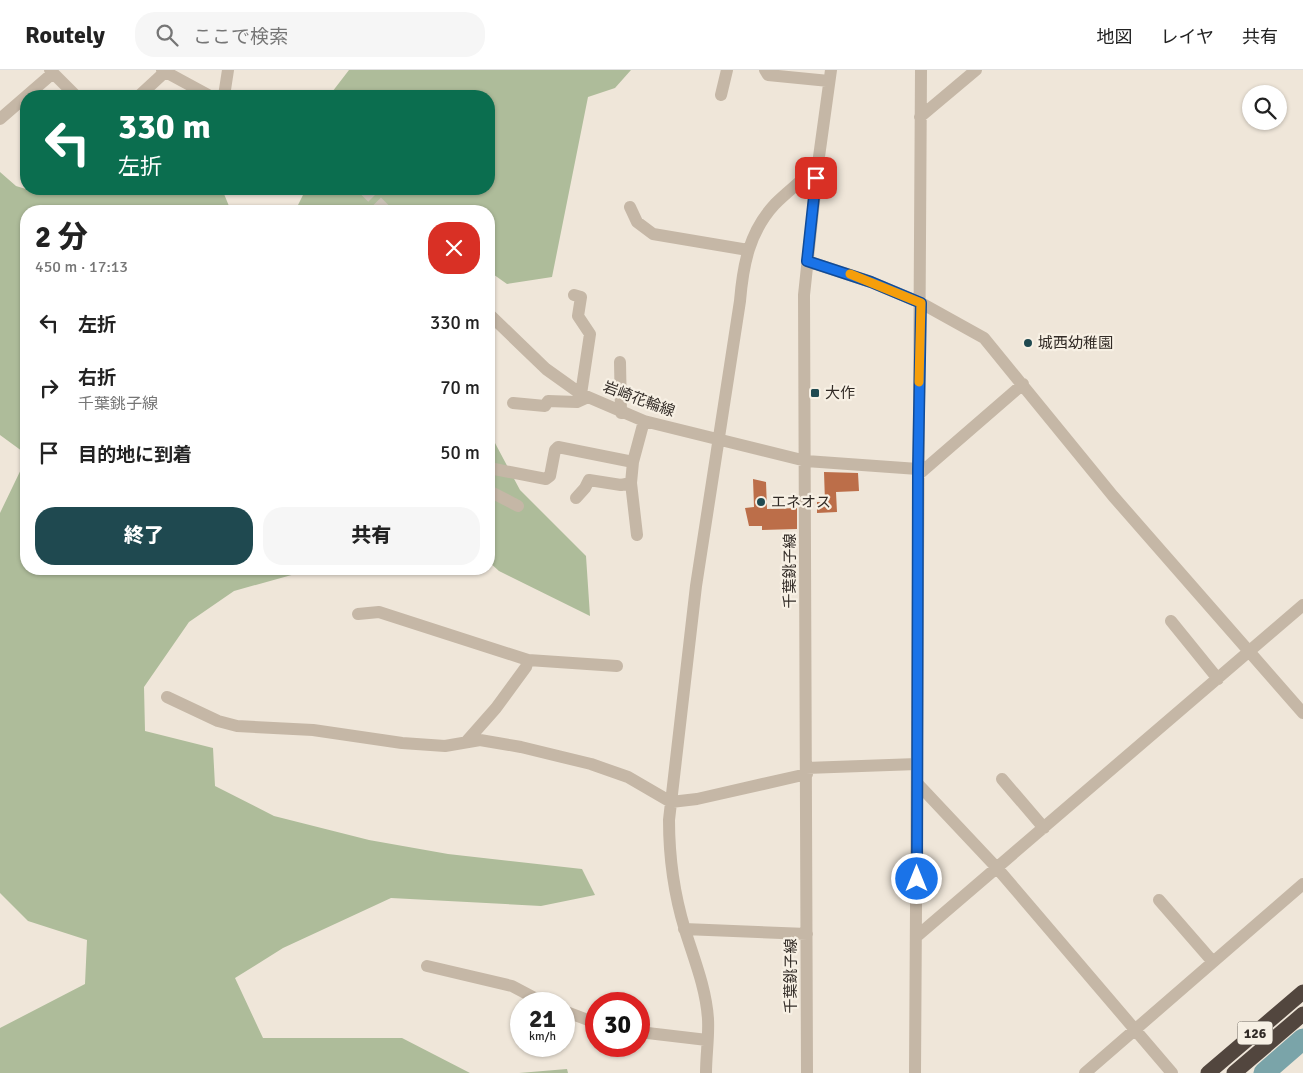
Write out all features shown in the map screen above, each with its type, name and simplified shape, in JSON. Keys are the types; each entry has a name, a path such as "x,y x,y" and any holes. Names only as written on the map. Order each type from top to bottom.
{"highway":[{"name":"126","path":"1208,1073 1303,992"},
{"name":"126","path":"1234,1073 1303,1014"}],"street":[{"path":"225,90 228,70"},
{"path":"721,95 727,70"},
{"path":"765,70 768,75 830,76"},
{"path":"915,1073 921,70"},
{"path":"920,117 976,70"},
{"path":"145,90 166,71 199,90"},
{"path":"32,90 52,72 70,90"},
{"name":"千葉銚子線","path":"807,1073 804,295 818,164 830,76"},
{"path":"0,118 20,100"},
{"path":"706,1073 708,1018 700,974 684,929 674,885 669,851 671,802 696,586 719,440 743,264 755,230 774,205 818,164"},
{"path":"630,207 637,222 653,234 748,250"},
{"path":"807,261 871,282 921,303 984,338 1113,496 1303,713"},
{"path":"514,403 545,406 548,401 577,402 584,395 590,334 578,316 581,297 574,295"},
{"name":"岩崎花輪線","path":"495,320 546,369 584,395 620,413 644,421 806,461 918,472"},
{"path":"620,362 620,413"},
{"path":"918,472 1023,384"},
{"path":"636,535 632,483 633,462 644,421"},
{"path":"495,469 546,479 550,476 555,450 558,447 633,462"},
{"path":"576,498 589,480 621,485 632,483"},
{"path":"495,494 518,506"},
{"path":"916,937 1303,607"},
{"path":"358,614 379,612 528,660 617,666"},
{"path":"1172,621 1218,679"},
{"path":"466,742 496,708 526,667 528,660"},
{"path":"166,697 218,721 237,726 313,730 402,743 445,746 480,740 521,747 591,764 628,777 671,802 697,799 807,771 917,764"},
{"path":"1002,779 1044,828"},
{"path":"917,783 997,868 1172,1073"},
{"path":"1085,1073 1303,884"},
{"path":"1159,900 1213,962"},
{"path":"684,929 807,934"},
{"path":"427,966 512,986 523,992"},
{"path":"650,1033 707,1040"}],"green space":[{"path":"349,70 631,70 615,88 588,97 552,277 507,284 495,276 495,205 298,205 303,195 495,195 495,90 334,90"},
{"path":"0,172 20,187 20,195 224,195 229,205 20,205 20,450 0,435"},
{"path":"495,443 520,490 586,556 590,616 495,567"},
{"path":"20,471 20,575 291,575 234,591 189,622 144,687 145,731 213,748 215,786 274,816 369,840 448,854 582,869 595,895 541,906 391,898 283,948 235,978 263,1038 402,1038 470,1073 0,1073 0,1028 85,984 87,940 28,921 0,893 0,513"},
{"path":"567,1069 568,1073 519,1073"}],"building":[{"path":"824,472 858,473 859,491 836,492 837,512 817,513 817,502 825,502"},
{"path":"753,479 766,482 767,509 797,508 797,529 762,530 762,526 749,526 745,508 754,507"}],"waterway":[{"path":"1264,1073 1303,1039"}],"tunnel":[{"path":"370,195 380,205"}],"slow traffic":[{"path":"850,274 921,303 919,382"}],"place":[{"name":"城西幼稚園","path":"1028,343"},
{"name":"大作","path":"815,393"},
{"name":"エネオス","path":"761,502"}],"route":[{"path":"816,178 807,261 871,282 921,303 918,469 917,879"}]}
